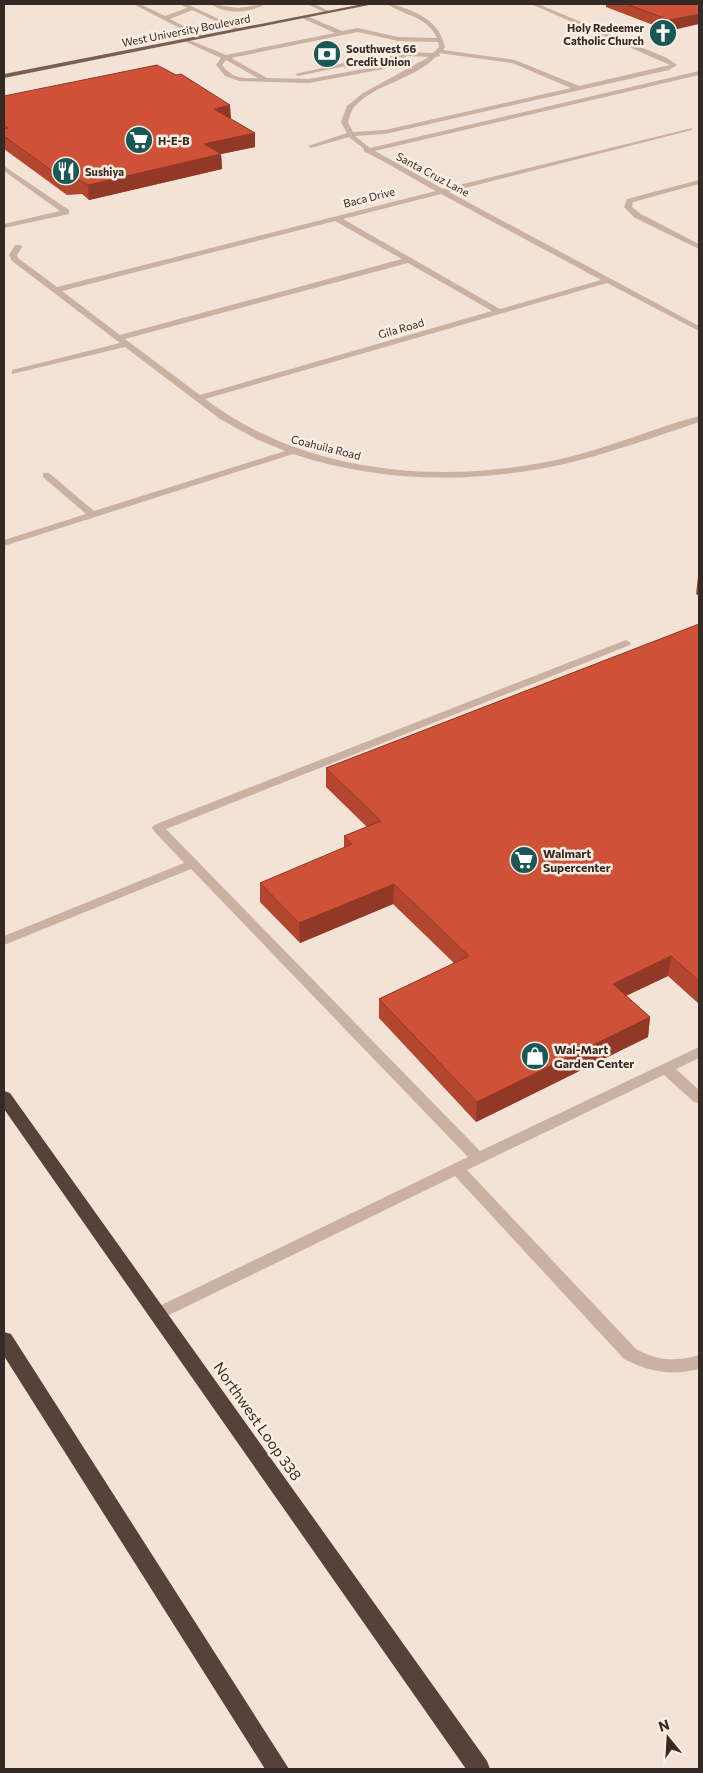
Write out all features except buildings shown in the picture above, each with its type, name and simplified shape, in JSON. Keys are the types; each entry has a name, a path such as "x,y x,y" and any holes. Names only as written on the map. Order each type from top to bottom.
{"highway":[{"name":"Northwest Loop 338","path":"4,1096 479,1769"},
{"path":"4,1340 278,1769"}],"main road":[{"name":"West University Boulevard","path":"4,76 367,4"}],"street":[{"path":"136,4 201,37"},
{"path":"183,4 239,30"},
{"path":"214,4 225,10 248,8 262,4"},
{"path":"310,4 328,12"},
{"path":"351,134 344,121 345,114 350,106 366,93 419,69 439,53 442,47 441,34 429,23 390,4"},
{"path":"311,146 351,134 385,132 674,66 666,59 534,4"},
{"path":"164,19 192,8"},
{"path":"304,17 340,33"},
{"path":"406,54 382,68 309,81 248,81 232,77 222,71 218,65 225,57 358,30 398,39 441,40"},
{"path":"185,40 225,57 266,80 344,65"},
{"path":"358,62 406,54 439,53 513,61 579,89"},
{"path":"366,151 699,73"},
{"name":"Baca Drive","path":"54,290 441,190 690,129"},
{"name":"Santa Cruz Lane","path":"351,134 366,151 699,330"},
{"path":"4,168 66,212 4,226"},
{"path":"699,182 630,201 628,207 638,216 699,247"},
{"path":"335,218 500,312"},
{"name":"Coahuila Road","path":"14,247 13,255 15,259 199,398 245,431 293,451 361,468 408,473 456,474 503,471 547,464 588,454 699,419"},
{"path":"15,372 409,260"},
{"name":"Gila Road","path":"199,398 609,280"},
{"path":"4,543 293,451"},
{"path":"46,475 93,515"},
{"path":"478,1158 158,828 626,644"},
{"path":"4,941 192,864"},
{"path":"157,1314 699,1052"},
{"path":"666,1068 699,1098"},
{"path":"458,1168 630,1354 644,1363 661,1367 686,1366 699,1362"}],"tunnel":[{"path":"344,65 358,62"}],"place":[{"name":"Holy Redeemer Catholic Church","path":"663,33"},
{"name":"Southwest 66 Credit Union","path":"327,54"},
{"name":"H-E-B","path":"139,140"},
{"name":"Sushiya","path":"66,171"},
{"name":"Walmart Supercenter","path":"524,860"},
{"name":"Wal-Mart Garden Center","path":"535,1056"}]}
